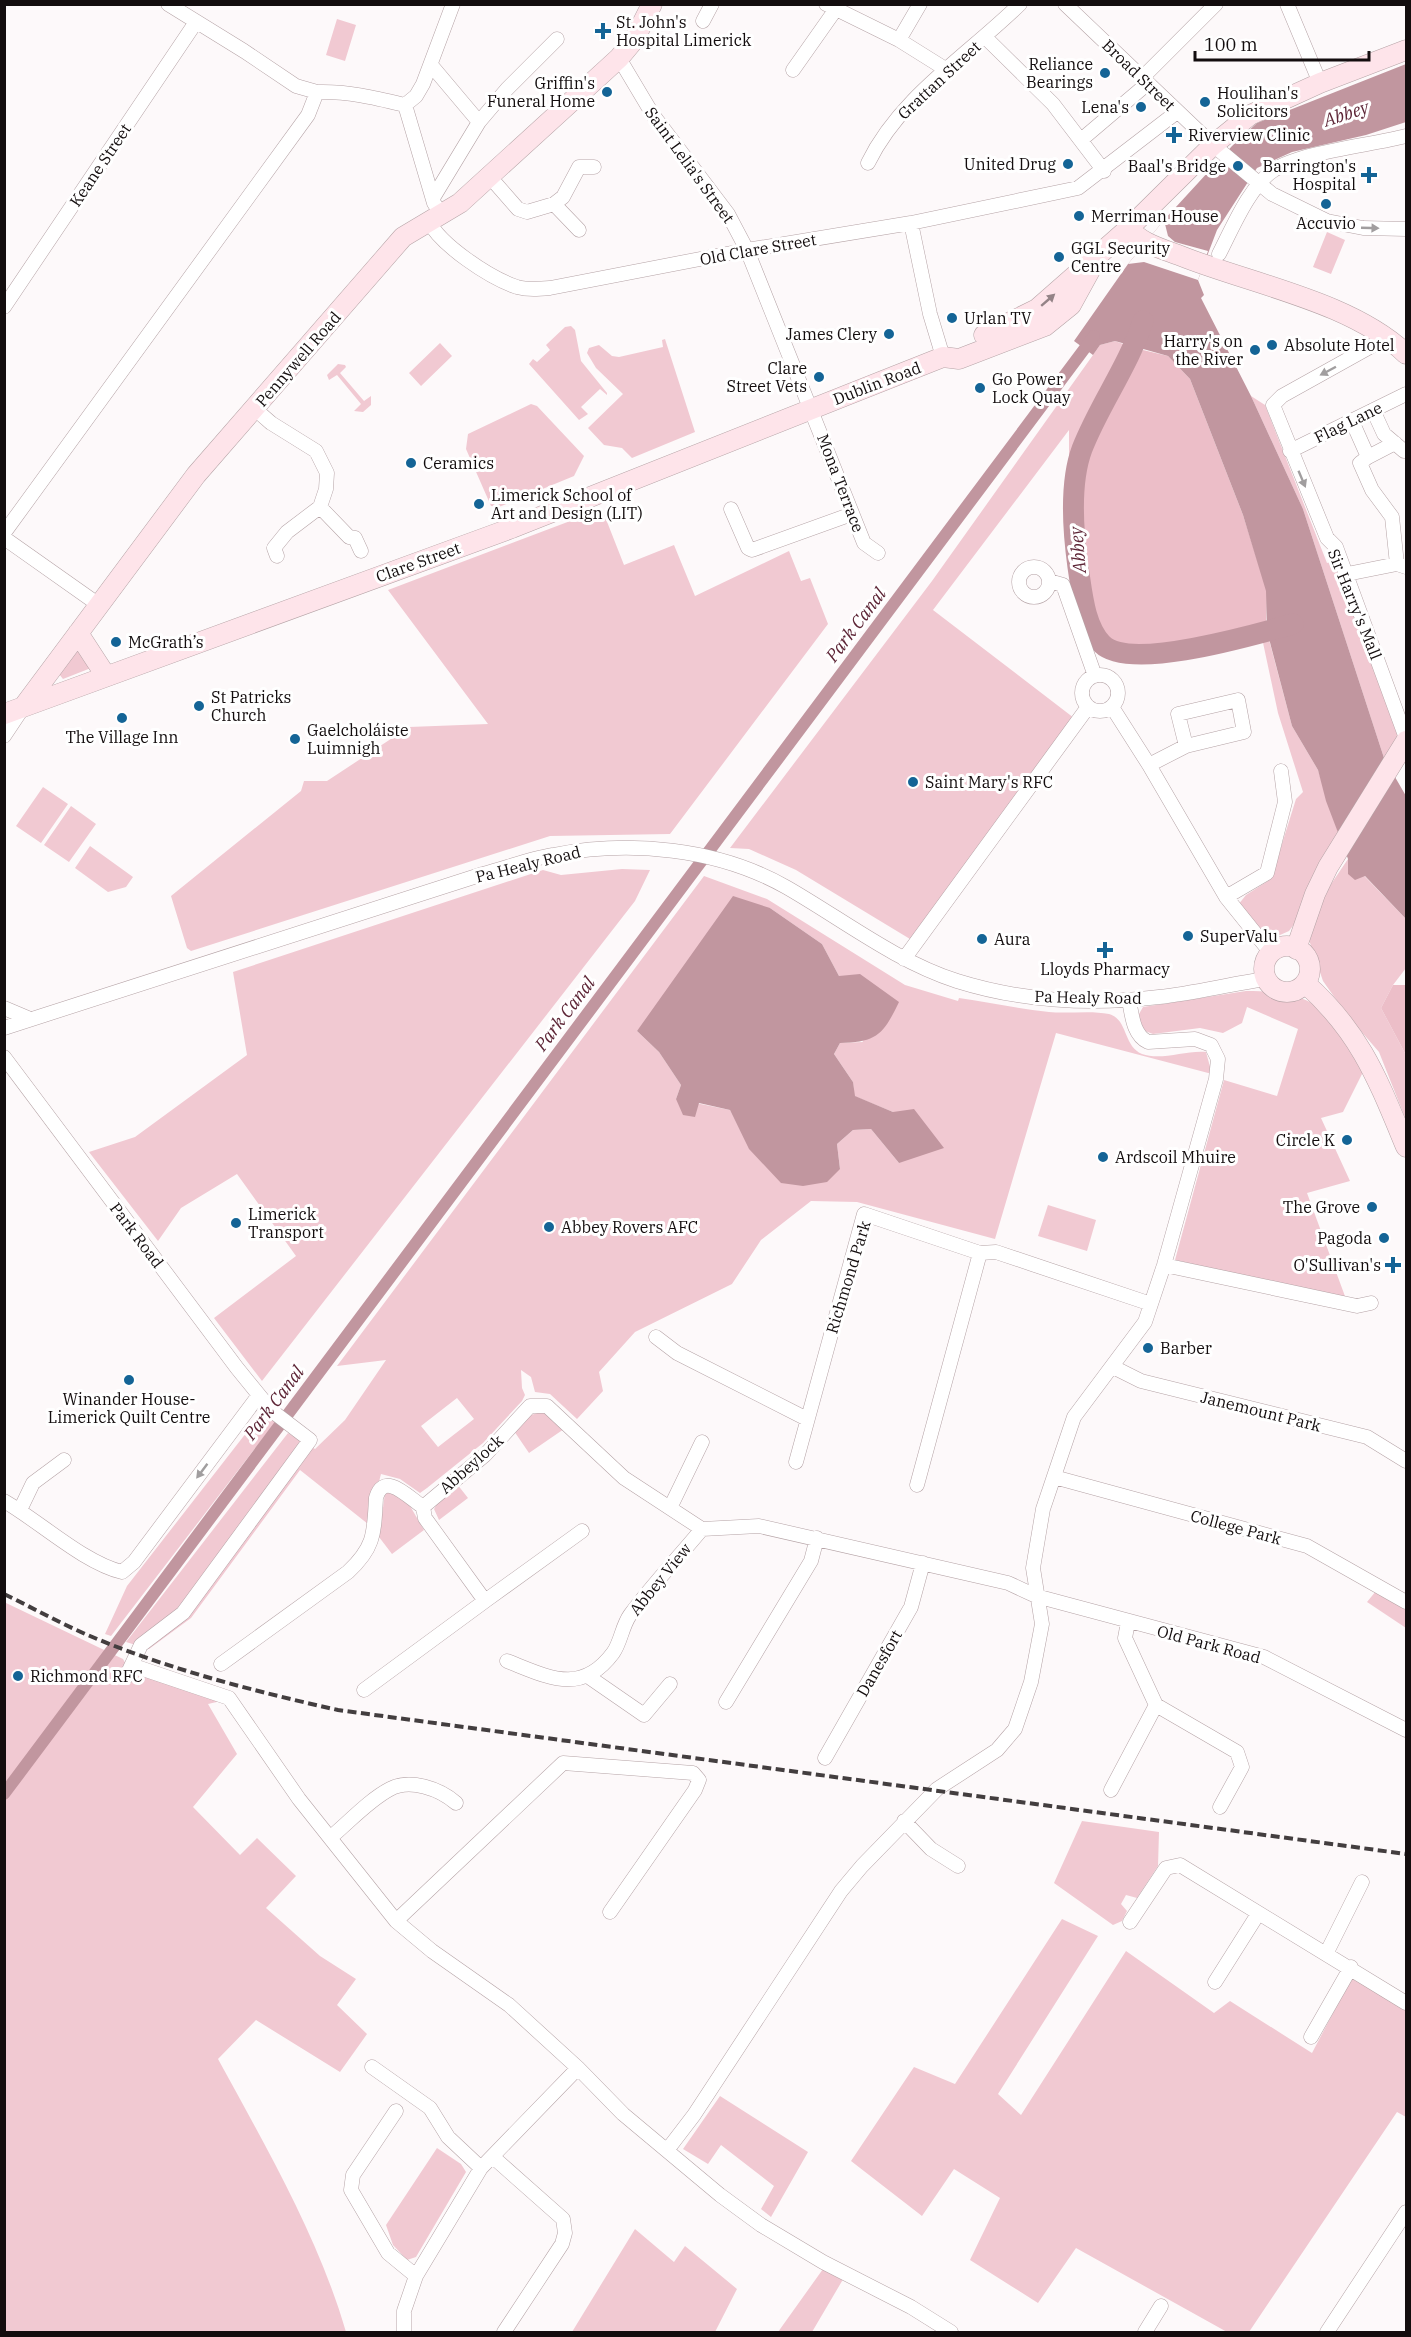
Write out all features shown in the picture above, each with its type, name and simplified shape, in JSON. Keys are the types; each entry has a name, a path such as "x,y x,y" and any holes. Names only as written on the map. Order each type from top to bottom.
{"main road":[{"name":"Pennywell Road","path":"24,706 196,475 403,237 434,210 460,203 619,58 634,40 652,4"},
{"name":"Dublin Road","path":"810,409 943,357 950,349 1021,320 1037,309 1099,254 1136,234 1250,115 1320,83 1407,50"},
{"path":"1136,234 1213,260 1317,303 1390,338 1407,354"},
{"path":"1358,322 1407,367"},
{"name":"Clare Street","path":"24,706 512,528 810,409"},
{"path":"78,633 106,676"},
{"path":"4,714 24,706"},
{"path":"1296,949 1314,894 1394,758 1407,740"},
{"path":"1283,947 1302,952 1309,964 1305,983 1292,992 1277,990 1266,979 1264,965 1271,953 1283,947"},
{"path":"1305,983 1347,1025 1369,1061 1407,1147"}],"street":[{"path":"405,105 416,96 431,65 453,4"},
{"path":"703,21 712,4"},
{"path":"899,40 920,4"},
{"name":"Grattan Street","path":"868,163 879,140 909,106 947,70 986,38 1020,4"},
{"name":"Broad Street","path":"1065,4 1144,82 1218,149"},
{"path":"1081,141 1144,82 1216,4"},
{"path":"1287,4 1320,83"},
{"path":"173,8 296,86 317,92 335,91 367,95 405,105"},
{"path":"794,70 842,8 947,70"},
{"name":"Keane Street","path":"4,307 196,22"},
{"path":"986,38 1053,104 1104,171 1177,112"},
{"path":"434,210 479,122 507,89 558,39"},
{"name":"Saint Lelia's Street","path":"619,58 653,116 728,213 747,250 810,409"},
{"path":"431,65 479,122"},
{"path":"4,533 308,115 317,92"},
{"path":"405,105 434,210"},
{"path":"1213,260 1257,183 1274,170 1297,160 1407,136"},
{"path":"1218,149 1257,183 1288,204 1327,221 1346,226 1407,229"},
{"path":"490,177 519,209 526,212 554,204 563,196 579,167 594,167"},
{"name":"Old Clare Street","path":"434,210 439,237 476,264 517,287 532,289 911,223 1078,188 1104,171"},
{"path":"554,204 579,230"},
{"path":"911,223 930,314 943,357"},
{"name":"Sir Harry's Mall","path":"1379,342 1282,396 1273,405 1327,538 1336,547 1347,574 1407,740"},
{"name":"Flag Lane","path":"1290,451 1407,394"},
{"path":"255,409 271,423 304,442 323,462 327,473 326,489 320,507 287,532 274,548 277,556"},
{"name":"Mona Terrace","path":"810,409 864,543 878,553"},
{"path":"1373,410 1384,434 1401,446"},
{"path":"1352,421 1368,458"},
{"path":"1347,574 1402,565 1392,518 1372,490 1360,463 1401,446"},
{"path":"320,507 349,537 355,538 361,551"},
{"path":"731,509 748,548 752,550 852,514"},
{"path":"4,538 99,605"},
{"path":"1049,581 1063,585 1095,676"},
{"path":"1095,676 1108,677 1116,685 1118,697 1112,707 1097,711 1088,707 1082,692 1086,682 1095,676"},
{"path":"1149,765 1186,746 1244,732 1238,700 1178,714 1186,746"},
{"path":"4,736 24,706"},
{"path":"904,959 1088,707"},
{"path":"1112,707 1149,765 1226,897 1271,953"},
{"path":"1226,897 1267,873 1286,802 1281,771"},
{"name":"Pa Healy Road","path":"4,1028 483,874 552,855 621,848 674,851 735,865 786,887 904,959 957,980 1002,992 1062,1000 1129,1000 1266,979"},
{"path":"668,2150 694,2115 841,1891 904,1821 937,1789 997,1750 1015,1729 1031,1682 1042,1624 1033,1568 1043,1509 1074,1417 1135,1338 1151,1304 1216,1079 1218,1059 1211,1045 1195,1039 1148,1042 1143,1039 1134,1023 1129,1000"},
{"path":"4,1008 30,1018"},
{"name":"Park Road","path":"4,1057 259,1395 272,1411 310,1440 183,1613 141,1645 134,1662"},
{"name":"Richmond Park","path":"795,1461 864,1214 981,1252 996,1252 1151,1304"},
{"path":"917,1485 981,1252"},
{"path":"1164,1265 1357,1306 1371,1303"},
{"path":"656,1337 677,1353 807,1419"},
{"name":"Janemount Park","path":"1113,1367 1141,1381 1367,1437 1407,1461"},
{"path":"4,1501 93,1558 122,1572 134,1562 259,1395"},
{"name":"Abbeylock","path":"423,1507 485,1455 530,1407 547,1406 624,1478 702,1529"},
{"path":"670,1508 702,1442"},
{"path":"20,1510 33,1483 64,1460"},
{"name":"College Park","path":"1054,1477 1307,1546 1407,1602"},
{"path":"221,1664 362,1558 370,1546 378,1491 384,1486 392,1485 423,1507 425,1518 485,1601"},
{"path":"702,1529 759,1526 1008,1583 1036,1596"},
{"name":"Abbey View","path":"589,1677 614,1652 628,1617 702,1529"},
{"path":"364,1690 582,1531"},
{"path":"726,1702 811,1561 817,1538"},
{"name":"Danesfort","path":"825,1758 911,1607 923,1563"},
{"name":"Old Park Road","path":"1036,1596 1264,1657 1407,1730"},
{"path":"1128,1622 1125,1638 1156,1705 1237,1752 1242,1767 1220,1807"},
{"path":"507,1661 546,1677 568,1681 589,1677 644,1715 670,1684"},
{"path":"126,1677 134,1662 137,1667 229,1698 299,1799 396,1921 432,1951 508,2006 578,2068 622,2114 720,2195 761,2225 947,2331"},
{"path":"1111,1790 1156,1705"},
{"path":"396,1921 563,1763 693,1773 699,1780 695,1790 610,1912"},
{"path":"331,1837 391,1788 420,1786 448,1796 456,1803"},
{"path":"904,1821 931,1849 958,1866"},
{"path":"1130,1922 1166,1868 1180,1865 1407,2002"},
{"path":"1327,1952 1362,1882"},
{"path":"1215,1982 1258,1914"},
{"path":"1311,2037 1351,1968"},
{"path":"372,2067 430,2108 448,2137 481,2168"},
{"path":"404,2332 404,2312 416,2276 481,2168 578,2068"},
{"path":"396,2111 353,2175 351,2190 388,2253 416,2276"},
{"path":"493,2157 563,2219 565,2233 562,2244 504,2332"},
{"path":"1327,2332 1404,2219"},
{"path":"1145,2332 1161,2306"}],"shaded area":[{"path":"337,19 356,25 345,61 326,55"},
{"path":"1327,232 1345,240 1331,274 1313,267"},
{"path":"571,326 575,330 581,361 607,393 607,395 600,389 581,407 588,414 579,420 529,364 533,359 537,362 550,350 546,345 565,327"},
{"path":"665,339 695,432 632,458 622,448 604,445 588,428 623,394 596,368 587,353 589,348 599,345 612,356 619,357 663,347 662,340"},
{"name":"Saint Mary's RFC","path":"1115,341 1126,345 1069,469 1069,430 933,610 1074,718 910,939 796,870 749,849 730,848 932,581 1100,345"},
{"path":"440,343 452,356 421,386 409,373"},
{"path":"1143,350 1168,356 1190,379 1243,515 1267,591 1266,627 1146,652 1108,644 1095,623 1081,552 1080,511 1089,443"},
{"path":"338,364 345,365 346,367 340,373 364,401 371,396 371,405 363,412 354,411 361,404 337,375 329,380 327,375"},
{"path":"1251,396 1265,405 1327,563 1334,561 1399,734 1384,758 1303,509"},
{"path":"531,404 537,406 584,456 574,476 499,507 491,506 466,449 468,434"},
{"path":"602,509 624,565 674,545 695,596 789,551 801,581 810,578 828,624 670,834 550,836 191,951 187,948 171,896 301,791 304,781 327,781 409,727 488,724 388,590"},
{"path":"1268,636 1292,726 1318,770 1338,832 1327,850 1295,923 1289,931 1271,939 1262,934 1238,905 1246,895 1271,879 1296,799 1303,792 1278,713 1262,638"},
{"path":"78,648 91,668 63,679 59,674"},
{"path":"43,787 68,804 41,843 16,826"},
{"path":"71,806 96,824 69,862 44,845"},
{"path":"90,846 133,877 126,887 108,892 75,868"},
{"path":"1348,859 1406,919 1406,968 1393,985 1381,1008 1406,1055 1406,1120 1379,1052 1347,1015 1323,981 1308,937 1323,896"},
{"path":"622,869 650,870 635,901 262,1381 214,1318 296,1256 237,1174 181,1208 158,1241 89,1152 135,1137 247,1055 233,972 543,870 561,875"},
{"path":"704,876 767,899 905,985 958,1001 959,998 1049,1012 1109,1014 1120,1021 1136,1050 1149,1056 1206,1052 1212,1074 1056,1033 995,1239 857,1202 811,1201 761,1240 732,1284 635,1332 599,1372 603,1391 577,1419 550,1394 535,1392 531,1377 521,1370 522,1388 525,1395 522,1401 483,1443 427,1488 420,1493 400,1479 381,1474 368,1524 300,1470 191,1618 149,1649 126,1642 288,1433 315,1449 345,1420 386,1360 337,1366","holes":["770,908 822,944 839,976 863,1042 840,1043 834,1054 853,1082 854,1096 893,1112 899,1163 871,1129 853,1130 837,1144 840,1169 750,1149 730,1110 676,1099 681,1085 659,1052 637,1031","457,1398 474,1419 438,1447 421,1426"]},
{"path":"1393,985 1406,985 1406,1055 1381,1008"},
{"path":"1246,991 1290,995 1320,1008 1343,1033 1363,1072 1343,1112 1321,1118 1350,1181 1307,1193 1346,1299 1175,1260 1224,1080 1277,1096 1298,1029 1247,1007 1242,1023 1223,1033 1200,1028 1153,1034 1140,1029 1139,1014 1143,1007"},
{"path":"1048,1205 1096,1220 1087,1251 1038,1236"},
{"path":"264,1410 276,1421 111,1636 105,1634 127,1586"},
{"path":"544,1411 564,1429 529,1453 514,1431 531,1415"},
{"path":"457,1484 468,1498 439,1520 434,1509 439,1500"},
{"path":"389,1489 406,1499 424,1530 392,1554 379,1537 385,1493"},
{"path":"1376,1591 1406,1609 1406,1628 1367,1602"},
{"path":"4,1602 123,1659 128,1668 221,1701 208,1704 237,1754 193,1807 240,1855 257,1838 296,1876 266,1908 320,1956 356,1979 337,2005 367,2034 340,2072 256,2020 218,2059 290,2192 321,2261 346,2332 5,2332"},
{"path":"1082,1821 1159,1832 1158,1866 1137,1898 1126,1895 1121,1904 1127,1911 1122,1921 1113,1925 1054,1883"},
{"path":"1062,1919 1098,1936 998,2094 1021,2115 1126,1951 1214,2013 1230,2001 1312,2053 1353,1975 1406,2007 1406,2117 1397,2112 1249,2332 1227,2332 1076,2248 1038,2303 970,2260 1000,2198 954,2169 922,2216 851,2161 914,2067 955,2084"},
{"path":"720,2096 808,2152 771,2217 761,2209 774,2186 721,2145 708,2164 683,2149"},
{"path":"437,2148 461,2164 466,2172 416,2257 407,2260 393,2245 386,2225"},
{"path":"635,2229 674,2262 685,2246 737,2289 715,2332 572,2332"},
{"path":"823,2269 845,2276 812,2332 778,2332"}],"water":[{"path":"1406,64 1406,122 1366,135 1292,152 1257,168 1217,230 1198,280 1204,295 1201,298 1251,396 1303,509 1384,758 1406,796 1406,919 1365,876 1355,880 1348,874 1348,859 1326,801 1318,770 1292,726 1267,631 1266,591 1243,515 1190,379 1168,356 1115,341 1100,345 1093,355 1074,341 1128,264 1164,220 1232,146 1257,123"},
{"path":"733,896 770,908 822,944 839,976 860,974 899,1002 888,1022 877,1034 863,1041 840,1043 834,1054 853,1082 855,1096 893,1112 914,1109 944,1148 899,1163 871,1129 853,1130 837,1144 840,1169 827,1182 803,1186 781,1183 749,1149 730,1110 699,1103 695,1117 683,1115 676,1099 681,1085 659,1052 637,1031"}],"pier":[{"path":"1164,220 1168,236 1175,242 1208,251 1198,280 1144,262 1128,264"}],"waterway":[{"name":"Abbey","path":"1143,321 1130,354 1082,449 1075,477 1073,508 1076,553 1083,597 1091,627 1102,644 1117,652 1138,654 1165,653 1194,648 1293,624"},
{"name":"Park Canal","path":"4,1794 1094,336"}],"railway":[{"path":"4,1594 113,1646 176,1668 241,1687 338,1710 1406,1854"}],"place":[{"name":"St. John's Hospital Limerick","path":"603,31"},
{"name":"Reliance Bearings","path":"1105,73"},
{"name":"Griffin's Funeral Home","path":"607,92"},
{"name":"Houlihan's Solicitors","path":"1205,102"},
{"name":"Lena's","path":"1141,107"},
{"name":"Riverview Clinic","path":"1174,135"},
{"name":"United Drug","path":"1068,164"},
{"name":"Baal's Bridge","path":"1238,166"},
{"name":"Barrington's Hospital","path":"1369,175"},
{"name":"Accuvio","path":"1326,204"},
{"name":"Merriman House","path":"1079,216"},
{"name":"GGL Security Centre","path":"1059,257"},
{"name":"Urlan TV","path":"952,318"},
{"name":"James Clery","path":"889,334"},
{"name":"Absolute Hotel","path":"1272,345"},
{"name":"Harry's on the River","path":"1255,350"},
{"name":"Clare Street Vets","path":"819,377"},
{"name":"Go Power Lock Quay","path":"980,388"},
{"name":"Ceramics","path":"411,463"},
{"name":"Limerick School of Art and Design (LIT)","path":"479,504"},
{"name":"McGrath’s","path":"116,642"},
{"name":"St Patricks Church","path":"199,706"},
{"name":"The Village Inn","path":"122,718"},
{"name":"Gaelcholáiste Luimnigh","path":"295,739"},
{"name":"Saint Mary's RFC","path":"913,782"},
{"name":"SuperValu","path":"1188,936"},
{"name":"Aura","path":"982,939"},
{"name":"Lloyds Pharmacy","path":"1105,950"},
{"name":"Circle K","path":"1347,1140"},
{"name":"Ardscoil Mhuire","path":"1103,1157"},
{"name":"The Grove","path":"1372,1207"},
{"name":"Limerick Transport","path":"236,1223"},
{"name":"Abbey Rovers AFC","path":"549,1227"},
{"name":"Pagoda","path":"1384,1238"},
{"name":"O'Sullivan's","path":"1393,1265"},
{"name":"Barber","path":"1148,1348"},
{"name":"Winander House- Limerick Quilt Centre","path":"129,1380"},
{"name":"Richmond RFC","path":"18,1676"}]}
